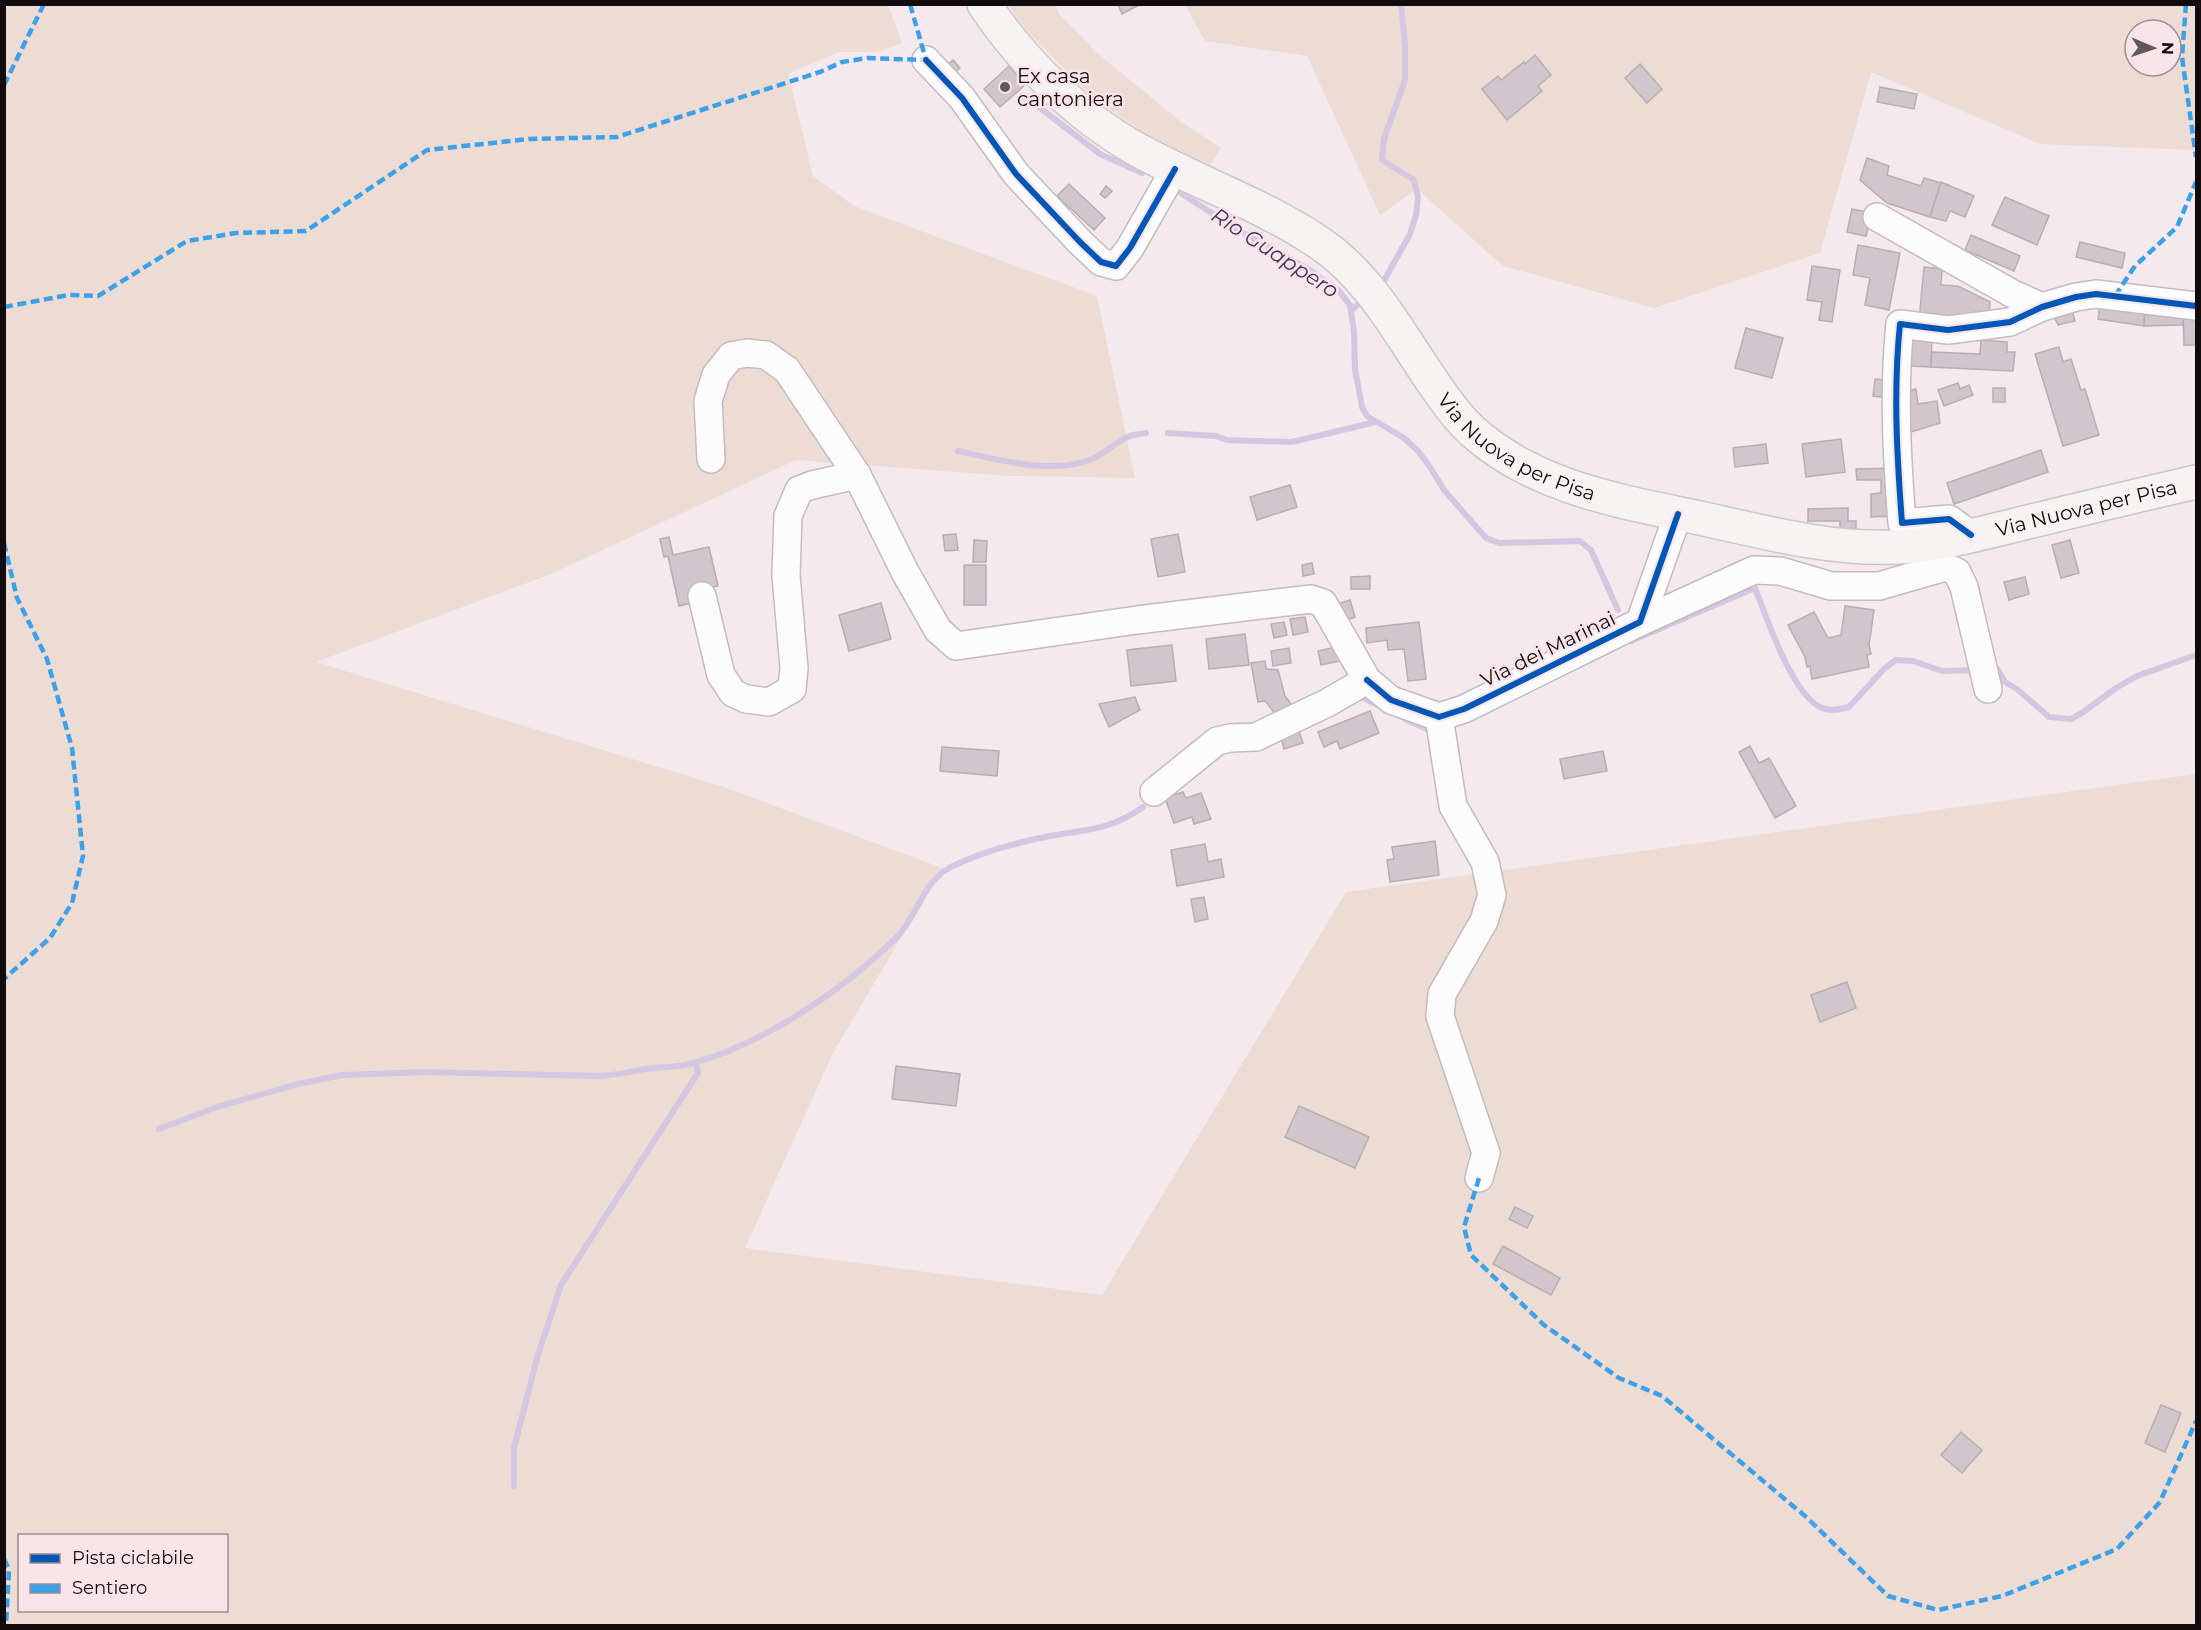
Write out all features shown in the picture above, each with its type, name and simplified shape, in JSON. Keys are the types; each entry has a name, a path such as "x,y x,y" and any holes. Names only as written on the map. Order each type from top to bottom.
{"main road":[{"name":"Via Nuova per Pisa","path":"984,4 1032,65 1077,106 1113,134 1175,169 1288,223 1338,257 1375,297 1456,413 1471,430 1496,449 1554,481 1602,497 1780,536 1843,546 1900,547 1971,535 2196,482"}],"street":[{"path":"926,60 962,98 1016,174 1101,262 1116,266 1130,248 1175,169"},
{"path":"1877,217 2013,294 2042,307"},
{"path":"1971,535 1949,519 1902,523 1896,443 1897,357 1900,324 1948,330 2010,322 2042,307 2096,294 2196,306"},
{"path":"711,459 708,400 716,375 731,356 747,353 766,356 787,370 857,475 905,572 938,630 956,646 1105,624 1311,598 1323,603 1367,680 1390,700 1439,717 1454,806 1485,862 1492,895 1484,921 1442,994 1440,1016 1486,1153 1479,1178"},
{"path":"702,596 721,675 733,693 746,699 770,702 792,689 794,668 786,575 788,516 799,490 857,475"},
{"name":"Via dei Marinai","path":"1640,622 1678,514"},
{"name":"Via dei Marinai","path":"1439,717 1464,709 1640,622 1755,570 1780,572 1831,586 1879,586 1945,567 1958,572 1964,587 1988,689"},
{"path":"1154,792 1217,741 1256,737 1328,703 1360,682 1367,680"}],"shaded area":[{"path":"4,5 888,5 902,43 878,52 839,52 788,74 813,176 854,206 1097,296 1135,478 1010,476 796,460 551,574 316,662 727,788 942,868 833,1053 745,1248 1102,1295 1346,892 2196,774 2196,1625 5,1625"},
{"path":"1008,5 1056,5 1059,14 1097,53 1180,121 1221,148 1209,167 1153,139 1091,96 1029,33"},
{"path":"1185,5 2196,5 2196,150 2040,144 1871,72 1820,253 1654,308 1503,266 1417,189 1380,215 1307,56 1205,41"}],"building":[{"path":"1118,4 1141,4 1122,14"},
{"path":"1535,55 1551,75 1538,86 1542,91 1507,120 1482,89 1498,76 1501,80"},
{"path":"953,60 960,68 952,75 945,67"},
{"path":"1640,64 1662,89 1647,103 1625,78"},
{"name":"Ex casa cantoniera","path":"1009,66 1025,85 1000,107 984,89"},
{"path":"1880,87 1917,94 1914,109 1877,102"},
{"path":"1867,158 1889,166 1887,175 1921,186 1924,178 1941,183 1930,217 1887,203 1860,180"},
{"path":"1941,182 1974,196 1965,217 1950,211 1946,221 1930,217"},
{"path":"1069,184 1105,218 1094,230 1057,196"},
{"path":"1106,186 1112,191 1105,198 1100,194"},
{"path":"2005,197 2049,216 2037,245 1992,225"},
{"path":"1852,209 1872,213 1866,236 1847,232"},
{"path":"1971,235 2020,256 2014,271 1965,250"},
{"path":"2080,242 2125,253 2122,268 2076,257"},
{"path":"1858,245 1900,253 1889,310 1865,305 1870,278 1853,275"},
{"path":"1812,266 1840,270 1832,322 1819,320 1822,302 1807,300"},
{"path":"1924,267 1942,269 1941,285 1958,286 1990,302 1989,315 1919,321"},
{"path":"2101,299 2145,307 2144,326 2098,319"},
{"path":"2070,302 2075,321 2058,325 2049,306"},
{"path":"2145,307 2183,308 2183,325 2144,326"},
{"path":"2183,308 2196,309 2196,345 2184,345"},
{"path":"1746,328 1783,338 1772,378 1735,368"},
{"path":"1909,330 1932,330 1931,367 1910,366"},
{"path":"1981,340 2007,342 2007,352 2015,352 2013,371 1931,367 1932,352 1980,354"},
{"path":"2059,347 2063,362 2071,359 2081,390 2085,389 2099,435 2063,446 2035,354"},
{"path":"1875,379 1892,381 1890,398 1873,396"},
{"path":"1958,383 1960,389 1969,385 1973,395 1944,406 1938,390"},
{"path":"1993,388 2005,388 2005,402 1993,402"},
{"path":"1916,389 1918,404 1937,401 1940,423 1908,433 1904,392"},
{"path":"1841,439 1845,472 1806,477 1802,444"},
{"path":"1766,444 1768,463 1735,467 1733,448"},
{"path":"2041,450 2048,472 1954,504 1947,483"},
{"path":"1896,468 1896,516 1871,517 1871,494 1881,493 1881,480 1857,480 1856,469"},
{"path":"1290,485 1297,507 1257,520 1250,497"},
{"path":"1848,508 1848,521 1856,521 1856,534 1840,535 1840,521 1808,521 1808,509"},
{"path":"956,534 958,550 945,551 943,535"},
{"path":"1178,534 1185,572 1158,577 1151,539"},
{"path":"669,537 673,555 709,547 718,586 693,591 696,602 679,606 668,556 664,557 660,539"},
{"path":"974,540 987,541 986,562 973,562"},
{"path":"2070,540 2079,573 2061,578 2052,545"},
{"path":"1312,563 1314,574 1303,576 1302,565"},
{"path":"964,565 986,565 986,605 964,605"},
{"path":"1370,576 1370,589 1351,589 1351,577"},
{"path":"2025,577 2029,594 2009,600 2004,582"},
{"path":"1350,600 1355,617 1338,623 1332,606"},
{"path":"881,603 891,639 849,651 839,615"},
{"path":"1845,606 1874,610 1869,645 1871,654 1867,655 1869,667 1812,679 1810,666 1807,667 1805,657 1788,625 1814,612 1828,638 1841,635"},
{"path":"1305,617 1308,632 1293,635 1290,619"},
{"path":"1284,622 1287,635 1274,638 1271,624"},
{"path":"1419,622 1426,679 1408,681 1404,649 1388,650 1387,640 1367,643 1366,628"},
{"path":"1245,634 1249,665 1209,669 1206,639"},
{"path":"1172,645 1176,681 1131,686 1127,650"},
{"path":"1341,646 1344,660 1321,665 1318,651"},
{"path":"1289,648 1291,663 1273,666 1271,651"},
{"path":"1265,661 1266,669 1278,670 1285,696 1292,705 1277,716 1265,701 1258,702 1251,663"},
{"path":"1135,697 1140,710 1109,727 1099,704"},
{"path":"1370,711 1379,733 1340,749 1337,741 1324,747 1318,732"},
{"path":"1299,731 1303,743 1284,749 1281,736"},
{"path":"1750,746 1759,763 1769,758 1796,806 1775,818 1739,752"},
{"path":"942,747 999,751 997,776 940,771"},
{"path":"1603,751 1607,771 1564,779 1560,759"},
{"path":"1183,792 1186,798 1201,793 1211,819 1194,824 1192,817 1174,823 1165,798"},
{"path":"1435,841 1439,875 1390,882 1387,860 1394,859 1392,847"},
{"path":"1205,844 1208,862 1221,859 1224,877 1177,886 1171,850"},
{"path":"1204,897 1208,919 1195,922 1191,899"},
{"path":"1847,982 1856,1008 1820,1022 1811,995"},
{"path":"896,1066 960,1074 956,1106 892,1099"},
{"path":"1299,1106 1369,1137 1355,1168 1285,1137"},
{"path":"1515,1207 1533,1216 1527,1228 1509,1219"},
{"path":"1503,1246 1560,1278 1551,1295 1493,1264"},
{"path":"2161,1405 2181,1413 2165,1452 2145,1443"},
{"path":"1961,1432 1982,1450 1962,1473 1941,1455"}],"waterway":[{"path":"1385,279 1410,234 1416,215 1418,197 1414,180 1382,160 1384,139 1405,80 1405,45 1401,4"},
{"name":"Rio Guappero","path":"1040,108 1100,154 1142,173"},
{"name":"Rio Guappero","path":"1173,188 1233,227 1305,267 1339,291 1350,305 1354,332 1355,369 1362,407 1367,416 1404,438 1418,451 1444,490 1486,538 1499,543 1580,541 1591,550 1618,610"},
{"path":"1351,311 1358,304"},
{"path":"1168,433 1216,436 1227,440 1292,442 1376,422"},
{"path":"958,451 1025,464 1060,466 1092,459 1123,439 1146,433"},
{"name":"Rio Guappero","path":"1631,641 1755,588 1792,675 1814,703 1826,709 1849,707 1884,669 1896,660 1913,661 1942,671 1977,670"},
{"name":"Rio Guappero","path":"1992,666 1998,670 2005,682 2017,689 2049,717 2071,719 2137,676 2196,655"},
{"path":"1357,695 1380,706"},
{"path":"1405,719 1429,730"},
{"path":"159,1129 217,1107 298,1084 342,1075 424,1072 600,1076 694,1063 748,1042 802,1013 827,996 903,931 932,882 949,868 971,858 1009,846 1107,825 1143,807"},
{"path":"514,1486 514,1448 537,1358 561,1285 698,1073 696,1062"}],"marked path":[{"path":"4,85 44,4"},
{"path":"4,307 69,295 98,296 187,241 236,233 306,231 427,150 529,139 617,137 820,72 842,62 867,58 926,60 910,4"},
{"path":"2186,4 2182,57 2196,157"},
{"path":"2115,296 2135,266 2177,227 2196,182"},
{"path":"4,543 17,598 47,659 72,748 83,856 72,903 50,938 4,979"},
{"path":"1479,1178 1464,1227 1471,1255 1544,1325 1619,1378 1662,1396 1805,1516 1888,1596 1938,1610 2002,1596 2117,1549 2160,1502 2196,1421"},
{"path":"4,1559 9,1569 6,1626"}],"cycle path":[{"path":"926,60 962,98 1016,174 1101,262 1116,266 1130,248 1175,169"},
{"path":"1971,535 1949,519 1902,523 1896,399 1900,324 1948,330 2010,322 2042,307 2096,294 2196,306"},
{"path":"1367,680 1391,700 1439,717 1464,709 1640,622 1678,514"}],"place":[{"name":"Ex casa cantoniera","path":"1005,87"}]}
